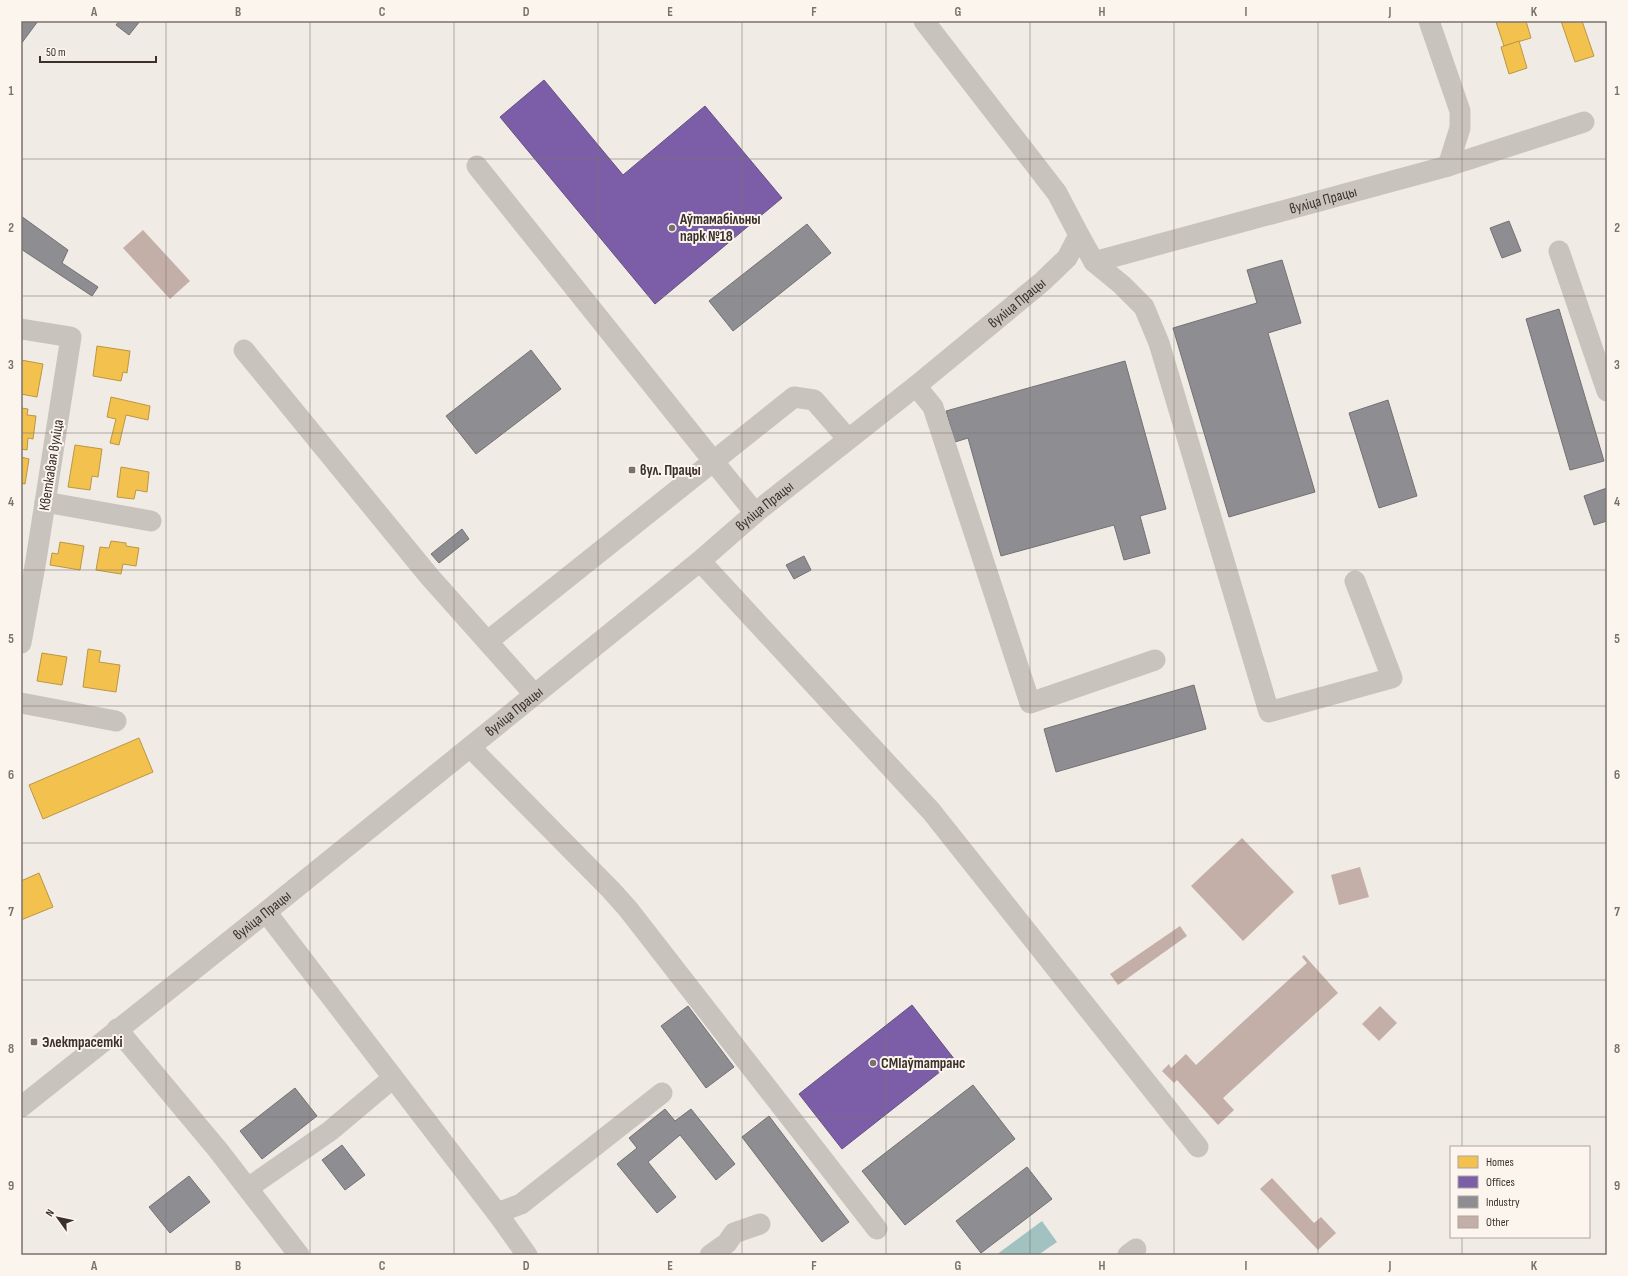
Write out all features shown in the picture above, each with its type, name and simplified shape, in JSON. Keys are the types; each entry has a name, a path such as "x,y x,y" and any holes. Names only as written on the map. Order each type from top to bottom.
{"street":[{"path":"924,21 1058,193 1079,236 1094,262 1122,285 1144,307 1159,343 1269,712 1392,678 1355,581"},
{"path":"1429,21 1460,111 1460,128 1448,166"},
{"name":"вуліца Працы","path":"1094,262 1448,166 1584,122"},
{"path":"477,166 755,513"},
{"name":"вуліца Працы","path":"21,1107 266,912 700,561 755,513 916,386 1042,282 1067,258 1079,236"},
{"path":"1559,251 1607,391"},
{"name":"Кветкавая вуліца","path":"21,329 71,337 21,643"},
{"path":"244,350 429,576 534,694"},
{"path":"916,386 933,407 1030,702 1155,660"},
{"path":"488,641 794,397 814,400 848,439"},
{"path":"45,502 151,521"},
{"path":"700,561 931,811 1198,1147"},
{"path":"21,703 116,721"},
{"path":"470,747 628,909 877,1229"},
{"path":"266,912 497,1213 527,1255"},
{"path":"118,1029 218,1150 298,1255"},
{"path":"248,1188 330,1130 393,1078"},
{"path":"497,1213 521,1204 662,1093"},
{"path":"710,1255 727,1243 734,1233 760,1224"}],"water":[{"path":"1042,1221 1057,1242 1038,1255 996,1255"}],"building: Homes":[{"path":"1526,21 1531,38 1504,46 1496,22"},
{"path":"1561,21 1582,21 1594,56 1575,62"},
{"path":"1519,41 1527,68 1509,74 1501,47"},
{"path":"97,346 130,351 127,373 123,372 121,381 93,376"},
{"path":"21,360 43,364 37,397 21,394"},
{"path":"111,397 150,406 148,420 126,415 119,445 110,443 116,419 107,417"},
{"path":"21,408 28,409 27,415 36,416 33,439 28,438 27,450 21,449"},
{"path":"75,445 102,449 98,477 92,476 90,490 68,487"},
{"path":"21,457 29,459 25,484 21,483"},
{"path":"121,467 149,472 147,492 136,490 134,499 117,497"},
{"path":"111,541 126,543 126,546 139,548 136,566 123,564 121,574 96,570 100,547 109,548"},
{"path":"60,542 84,546 80,570 50,565 52,553 58,554"},
{"path":"88,649 101,651 99,662 120,665 116,692 83,687"},
{"path":"42,653 67,657 62,685 37,681"},
{"path":"139,738 153,772 43,819 29,785"},
{"path":"39,873 53,907 21,920 21,881"}],"building: Offices":[{"path":"544,80 623,175 705,106 782,198 655,304 500,117"},
{"path":"912,1005 955,1060 842,1149 799,1094"}],"building: Industry":[{"path":"21,21 38,21 21,44"},
{"path":"119,21 140,21 129,35 116,25"},
{"path":"21,216 68,250 62,263 98,287 92,296 21,249"},
{"path":"1509,221 1521,251 1502,258 1490,228"},
{"path":"807,224 831,253 733,331 709,301"},
{"path":"1282,260 1301,323 1268,333 1315,492 1229,517 1173,328 1257,303 1247,270"},
{"path":"1559,309 1604,461 1570,470 1526,319"},
{"path":"531,350 561,389 476,454 446,416"},
{"path":"1125,361 1166,509 1140,516 1150,553 1124,560 1114,525 1001,556 968,438 955,442 946,411"},
{"path":"1388,400 1417,496 1379,508 1349,413"},
{"path":"1607,488 1607,521 1594,525 1584,496"},
{"path":"462,529 469,539 439,563 431,554"},
{"path":"804,556 811,570 794,579 786,565"},
{"path":"1194,685 1206,729 1056,772 1044,729"},
{"path":"688,1006 734,1067 706,1088 661,1026"},
{"path":"973,1085 1015,1139 905,1225 862,1171"},
{"path":"295,1088 317,1116 262,1159 240,1131"},
{"path":"665,1109 675,1121 691,1109 735,1164 716,1180 680,1135 648,1162 676,1197 657,1213 617,1164 637,1148 629,1138"},
{"path":"769,1116 849,1222 822,1242 742,1137"},
{"path":"342,1145 365,1175 345,1190 322,1160"},
{"path":"1027,1167 1052,1199 981,1253 956,1221"},
{"path":"189,1176 210,1202 170,1233 149,1207"}],"building: Other":[{"path":"143,230 190,281 170,299 123,248"},
{"path":"1242,838 1294,892 1243,941 1191,886"},
{"path":"1360,867 1369,897 1339,905 1331,875"},
{"path":"1180,926 1187,936 1118,985 1110,974"},
{"path":"1304,955 1338,993 1223,1098 1234,1110 1218,1125 1177,1080 1174,1083 1162,1071 1169,1064 1171,1068 1186,1054 1196,1065 1307,963 1302,957"},
{"path":"1380,1006 1397,1023 1379,1041 1362,1024"},
{"path":"1272,1178 1314,1223 1321,1217 1336,1233 1318,1250 1260,1189"}],"place":[{"name":"Аўтамабільны парк №18","path":"672,228"},
{"name":"вул. Працы","path":"632,470"},
{"name":"Электрасеткі","path":"34,1042"},
{"name":"СМІаўтатранс","path":"873,1063"}]}
